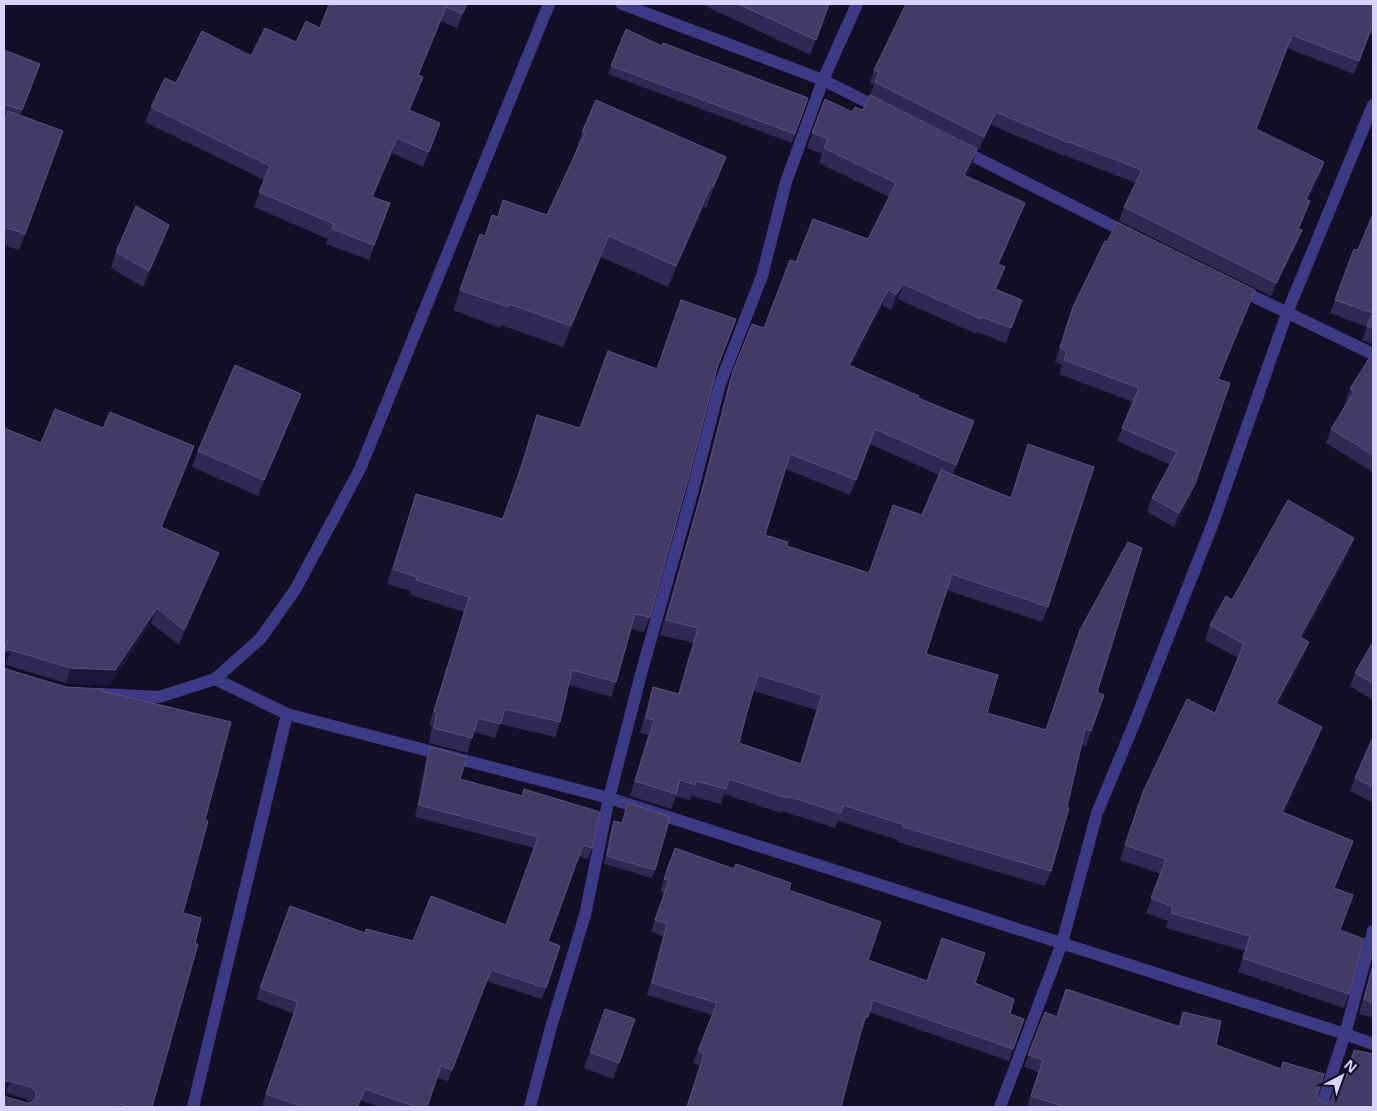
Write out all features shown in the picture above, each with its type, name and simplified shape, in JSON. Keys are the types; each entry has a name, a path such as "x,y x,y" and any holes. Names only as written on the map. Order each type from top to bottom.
{"street":[{"path":"92,693 159,697 215,679 260,640 295,590 360,469 549,4"},
{"path":"622,4 823,80 894,116"},
{"path":"530,1107 550,1027 585,915 609,798 720,384 762,276 786,182 823,80 857,4"},
{"path":"1000,1107 1062,942 1097,813 1213,523 1287,313 1373,105"},
{"path":"947,143 1141,240"},
{"path":"1227,283 1373,354"},
{"path":"215,679 287,714 609,798 1062,942 1373,1044"},
{"path":"193,1107 287,714"},
{"path":"1321,1107 1345,1034 1373,931"}],"building":[{"path":"329,4 467,4 462,14 446,7 418,75 423,77 409,110 440,123 429,152 397,138 372,197 390,203 374,245 332,229 334,224 259,192 270,166 151,107 165,78 176,83 202,31 251,56 265,28 296,42 306,21 320,28"},
{"path":"738,4 829,4 816,40"},
{"path":"906,4 1373,4 1373,23 1359,61 1292,35 1256,129 1324,162 1306,199 1310,201 1298,229 1302,230 1276,283 1124,207 1142,170 1069,143 996,112 984,137 875,82 879,72 874,70"},
{"path":"626,29 662,46 663,43 808,98 795,134 611,66"},
{"path":"4,50 40,64 22,110 4,104"},
{"path":"870,95 977,149 964,175 1025,203 998,264 1005,267 995,289 1022,300 1011,328 982,317 981,319 903,284 896,295 888,290 849,365 919,396 918,398 974,421 956,465 875,429 856,480 790,454 765,535 788,542 787,546 869,573 893,505 922,515 941,470 1011,498 1028,444 1094,467 1048,607 952,574 926,654 998,675 987,713 1046,730 1080,630 1128,542 1142,548 1097,692 1104,695 1091,731 1085,729 1067,807 1069,808 1051,871 903,827 904,825 843,805 841,813 729,779 726,789 696,781 695,785 680,780 676,794 635,781 654,720 646,718 653,687 679,694 698,628 666,620 733,371 752,324 764,328 790,260 796,262 813,219 868,239 896,183 824,148 828,139 812,133 825,99 852,112 855,107 863,110","holes":["758,675 822,695 801,764 739,743"]},
{"path":"596,100 726,157 713,187 711,186 676,266 609,236 571,326 509,304 508,307 460,290 480,234 485,236 492,215 498,217 503,200 547,215 585,133 582,132"},
{"path":"8,111 63,131 25,234 4,227 4,123"},
{"path":"136,206 169,225 149,271 116,252"},
{"path":"1373,214 1373,313 1335,300 1354,249 1358,250"},
{"path":"1117,222 1255,290 1218,379 1230,383 1195,484 1179,513 1152,498 1177,452 1122,428 1139,388 1064,360 1067,351 1060,348 1073,307 1105,241 1107,242"},
{"path":"681,300 736,319 717,368 650,617 635,614 616,682 572,670 560,722 505,709 500,724 478,718 472,738 434,728 437,712 434,711 469,597 416,580 417,577 393,569 416,494 503,519 537,415 580,428 608,351 657,369"},
{"path":"1373,313 1373,329 1367,326"},
{"path":"1373,352 1373,455 1331,429 1354,392 1350,389"},
{"path":"235,365 301,394 264,480 198,451"},
{"path":"55,409 103,428 110,412 194,446 161,527 219,553 184,630 157,608 115,670 71,668 11,650 7,650 4,653 7,641 4,639 4,428 41,443"},
{"path":"1288,500 1354,538 1300,637 1309,642 1276,703 1322,727 1282,812 1353,841 1334,888 1353,895 1340,930 1364,939 1349,994 1243,958 1250,936 1171,913 1173,907 1151,898 1166,859 1125,845 1143,792 1187,699 1215,713 1244,644 1210,625 1226,596 1232,600"},
{"path":"1373,642 1373,683 1355,673"},
{"path":"4,667 66,687 103,689 102,691 231,722 205,820 208,821 183,913 201,918 195,944 198,944 152,1107 130,1107 119,1104 118,1107 4,1107 4,1094 6,1097 31,1103 36,1098 36,1092 31,1087 10,1081 4,1083"},
{"path":"1373,737 1373,787 1355,778"},
{"path":"430,747 467,757 460,779 522,796 524,789 600,812 592,848 583,845 548,941 560,946 546,988 491,970 452,1070 441,1066 427,1107 417,1107 365,1089 357,1107 304,1107 266,1094 298,1002 260,988 290,906 365,933 366,929 413,941 431,896 506,925 538,837 419,805"},
{"path":"628,803 670,817 655,870 607,856 614,821 622,823"},
{"path":"675,848 734,869 736,864 791,883 789,890 881,922 868,960 927,981 942,938 985,953 975,983 1014,999 1010,1014 1024,1019 1013,1049 873,1000 868,1017 865,1016 841,1107 687,1107 704,1054 698,1051 717,1003 652,983 667,924 655,920 669,880 664,879"},
{"path":"1373,966 1373,1003 1364,999"},
{"path":"1066,989 1180,1027 1183,1012 1221,1021 1216,1045 1281,1069 1283,1062 1324,1074 1317,1096 1323,1103 1331,1101 1339,1079 1345,1081 1354,1050 1373,1054 1373,1107 1065,1107 1031,1096 1043,1060 1028,1055 1045,1012 1057,1017"},
{"path":"605,1009 635,1019 619,1063 590,1052"}]}
